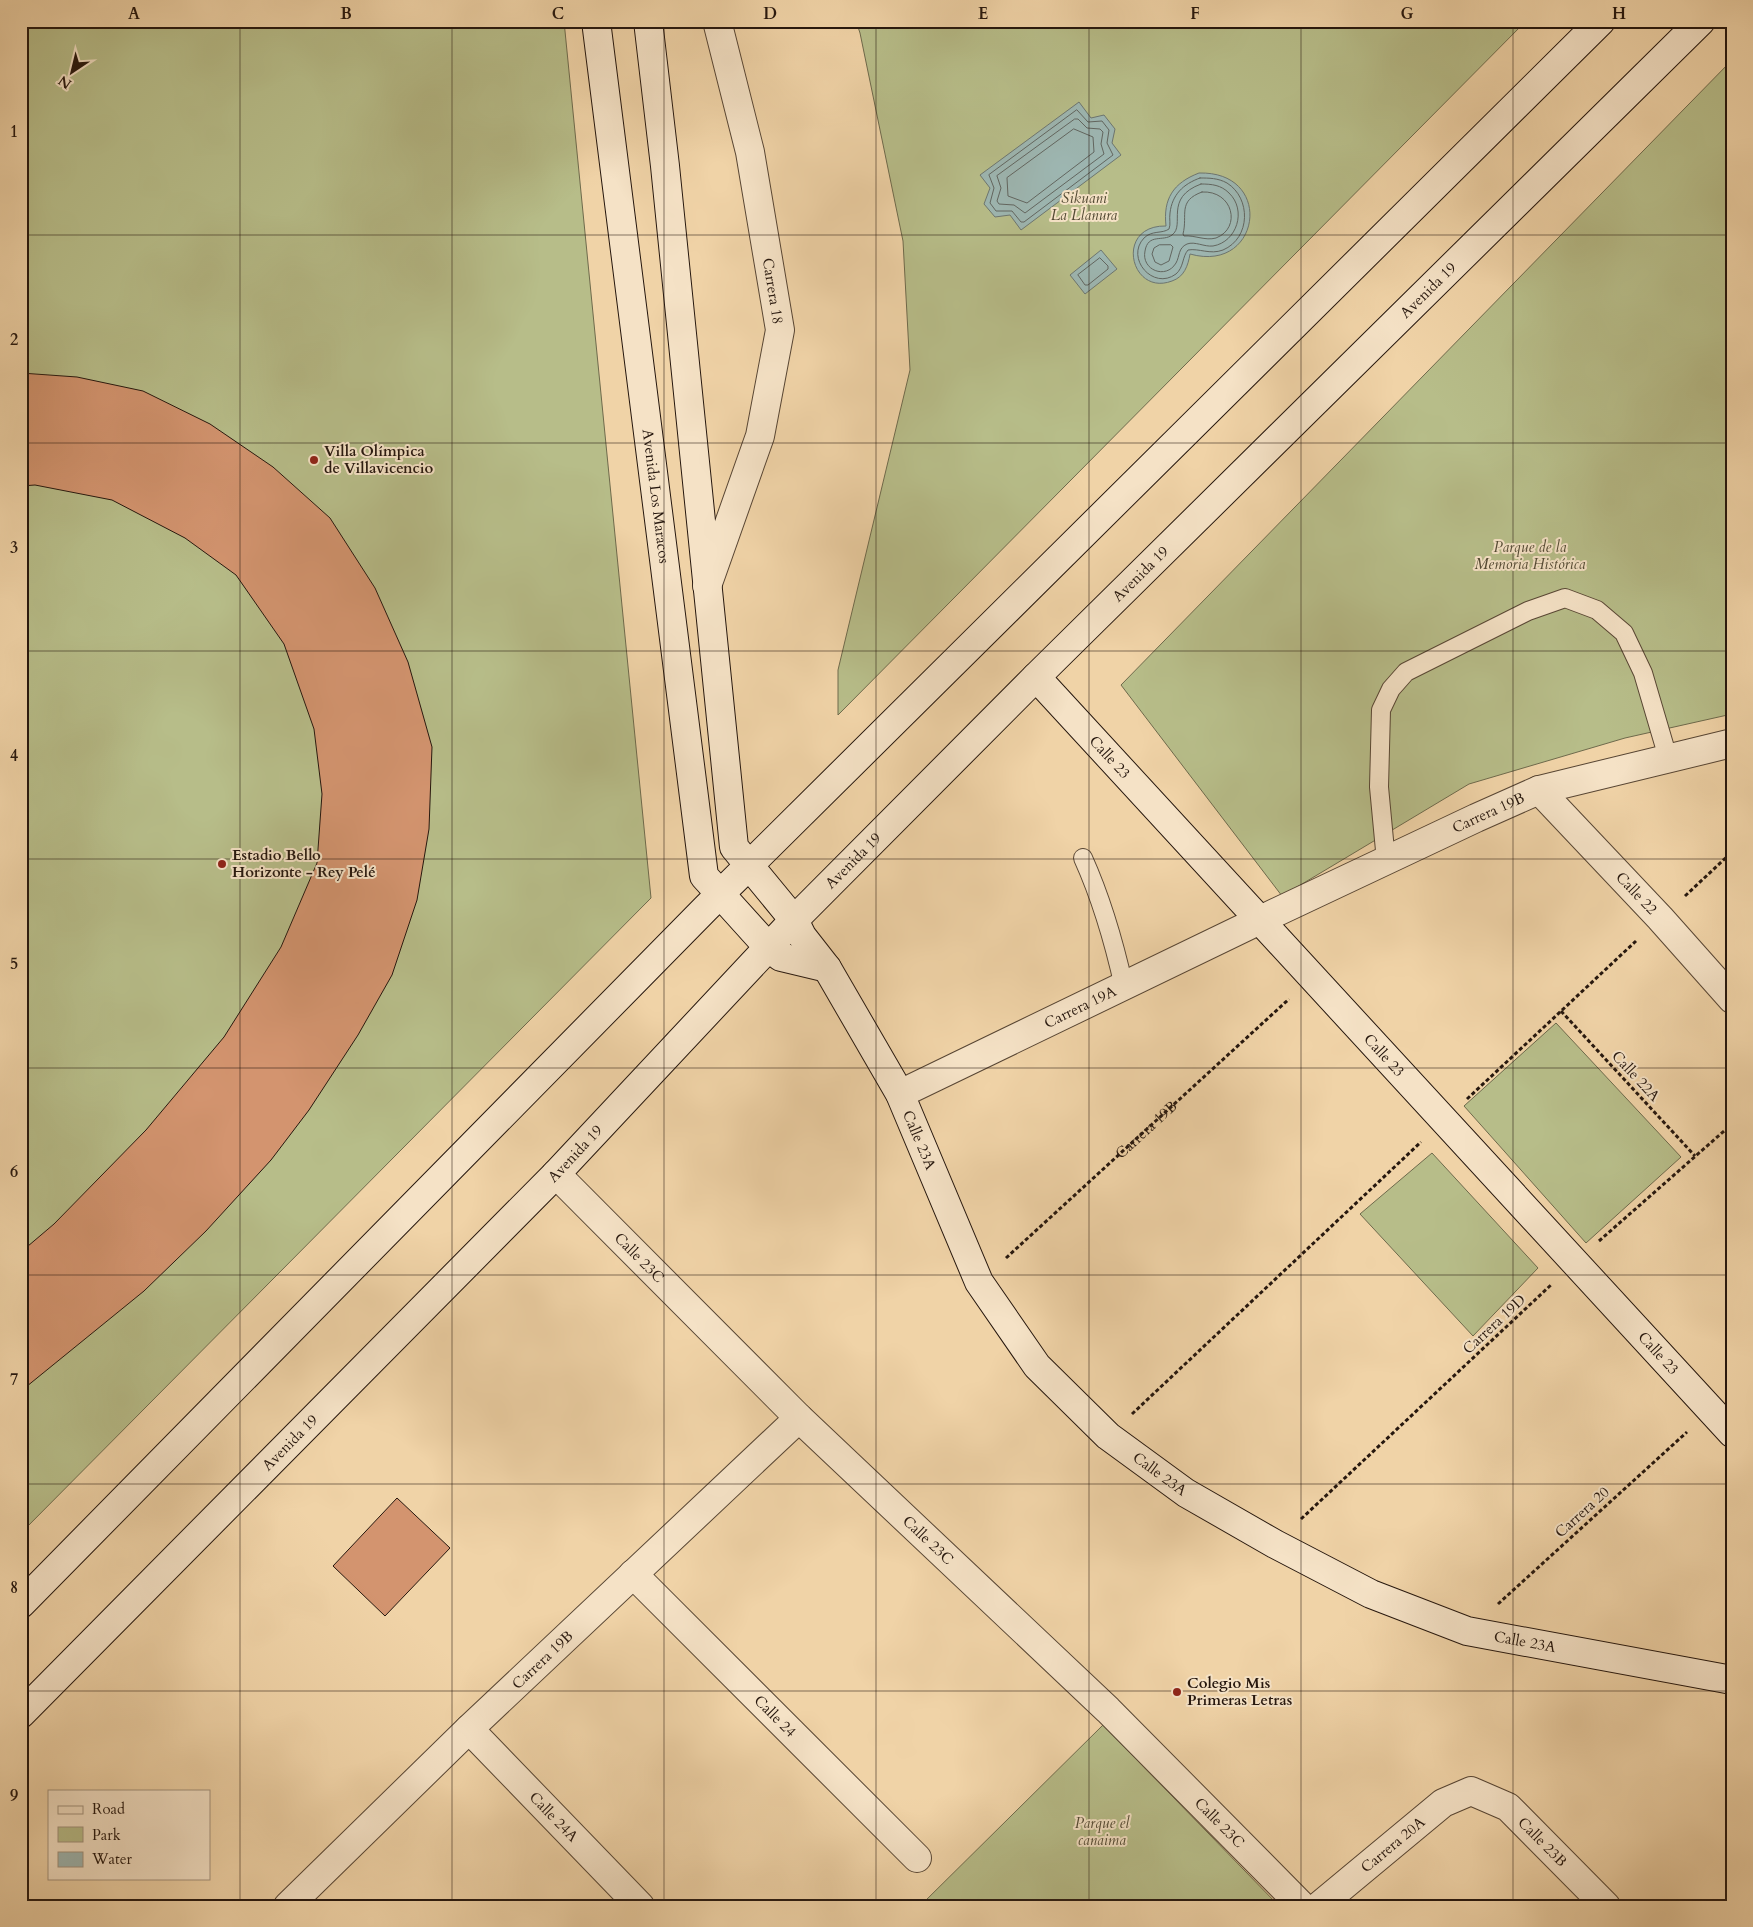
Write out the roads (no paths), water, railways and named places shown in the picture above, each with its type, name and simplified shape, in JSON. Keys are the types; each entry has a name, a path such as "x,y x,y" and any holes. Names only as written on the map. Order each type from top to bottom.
{"street":[{"name":"Avenida Los Maracos","path":"596,21 704,876 769,948"},
{"path":"648,21 665,166 734,847 794,920"},
{"name":"Carrera 18","path":"707,586 760,436 780,330 750,152 717,21"},
{"path":"21,1604 720,894 1601,21"},
{"name":"Avenida 19","path":"21,1714 556,1174 794,920 1036,677 1701,21"},
{"name":"Calle 23","path":"1036,677 1732,1433"},
{"name":"Carrera 19B","path":"1260,920 1539,790 1732,743"},
{"name":"Calle 22","path":"1539,790 1660,918 1732,999"},
{"name":"Calle 23A","path":"794,920 802,936 827,968 900,1094 979,1282 1037,1366 1108,1436 1186,1493 1275,1544 1371,1594 1468,1631 1732,1680"},
{"name":"Carrera 19A","path":"900,1094 1260,920"},
{"path":"769,948 781,957 827,968"},
{"name":"Calle 23C","path":"556,1174 799,1418 1108,1710 1302,1906"},
{"name":"Carrera 19B","path":"288,1906 469,1729 799,1418"},
{"name":"Calle 24","path":"633,1574 917,1858"},
{"name":"Calle 24A","path":"469,1729 640,1906"},
{"name":"Carrera 20A","path":"1319,1906 1443,1803 1471,1791"},
{"name":"Calle 23B","path":"1471,1791 1508,1807 1606,1906"}],"lane":[{"path":"1386,860 1379,787 1381,710 1391,689 1406,672 1528,611 1565,598 1597,610 1624,632 1643,673 1668,758"},
{"path":"1083,858 1095,884 1114,944 1124,987"}],"water":[{"path":"1079,102 1091,118 1104,115 1115,129 1112,143 1121,155 1021,230 1010,215 995,217 984,204 990,188 980,175"},
{"path":"1199,173 1223,177 1240,188 1248,203 1250,220 1244,237 1232,250 1214,256 1190,254 1185,270 1180,277 1172,281 1158,283 1146,279 1138,270 1134,259 1134,247 1139,236 1150,229 1166,226 1166,208 1172,193 1182,182"},
{"path":"1101,250 1117,269 1085,294 1070,275"}],"place":[{"name":"Villa Olímpica de Villavicencio","path":"314,460"},
{"name":"Estadio Bello Horizonte - Rey Pelé","path":"222,864"},
{"name":"Colegio Mis Primeras Letras","path":"1177,1692"}],"park label":[{"name":"Sikuani La Llanura","path":"1084,206"},
{"name":"Parque de la Memoria Histórica","path":"1530,556"},
{"name":"Parque el canaima","path":"1102,1832"}]}
